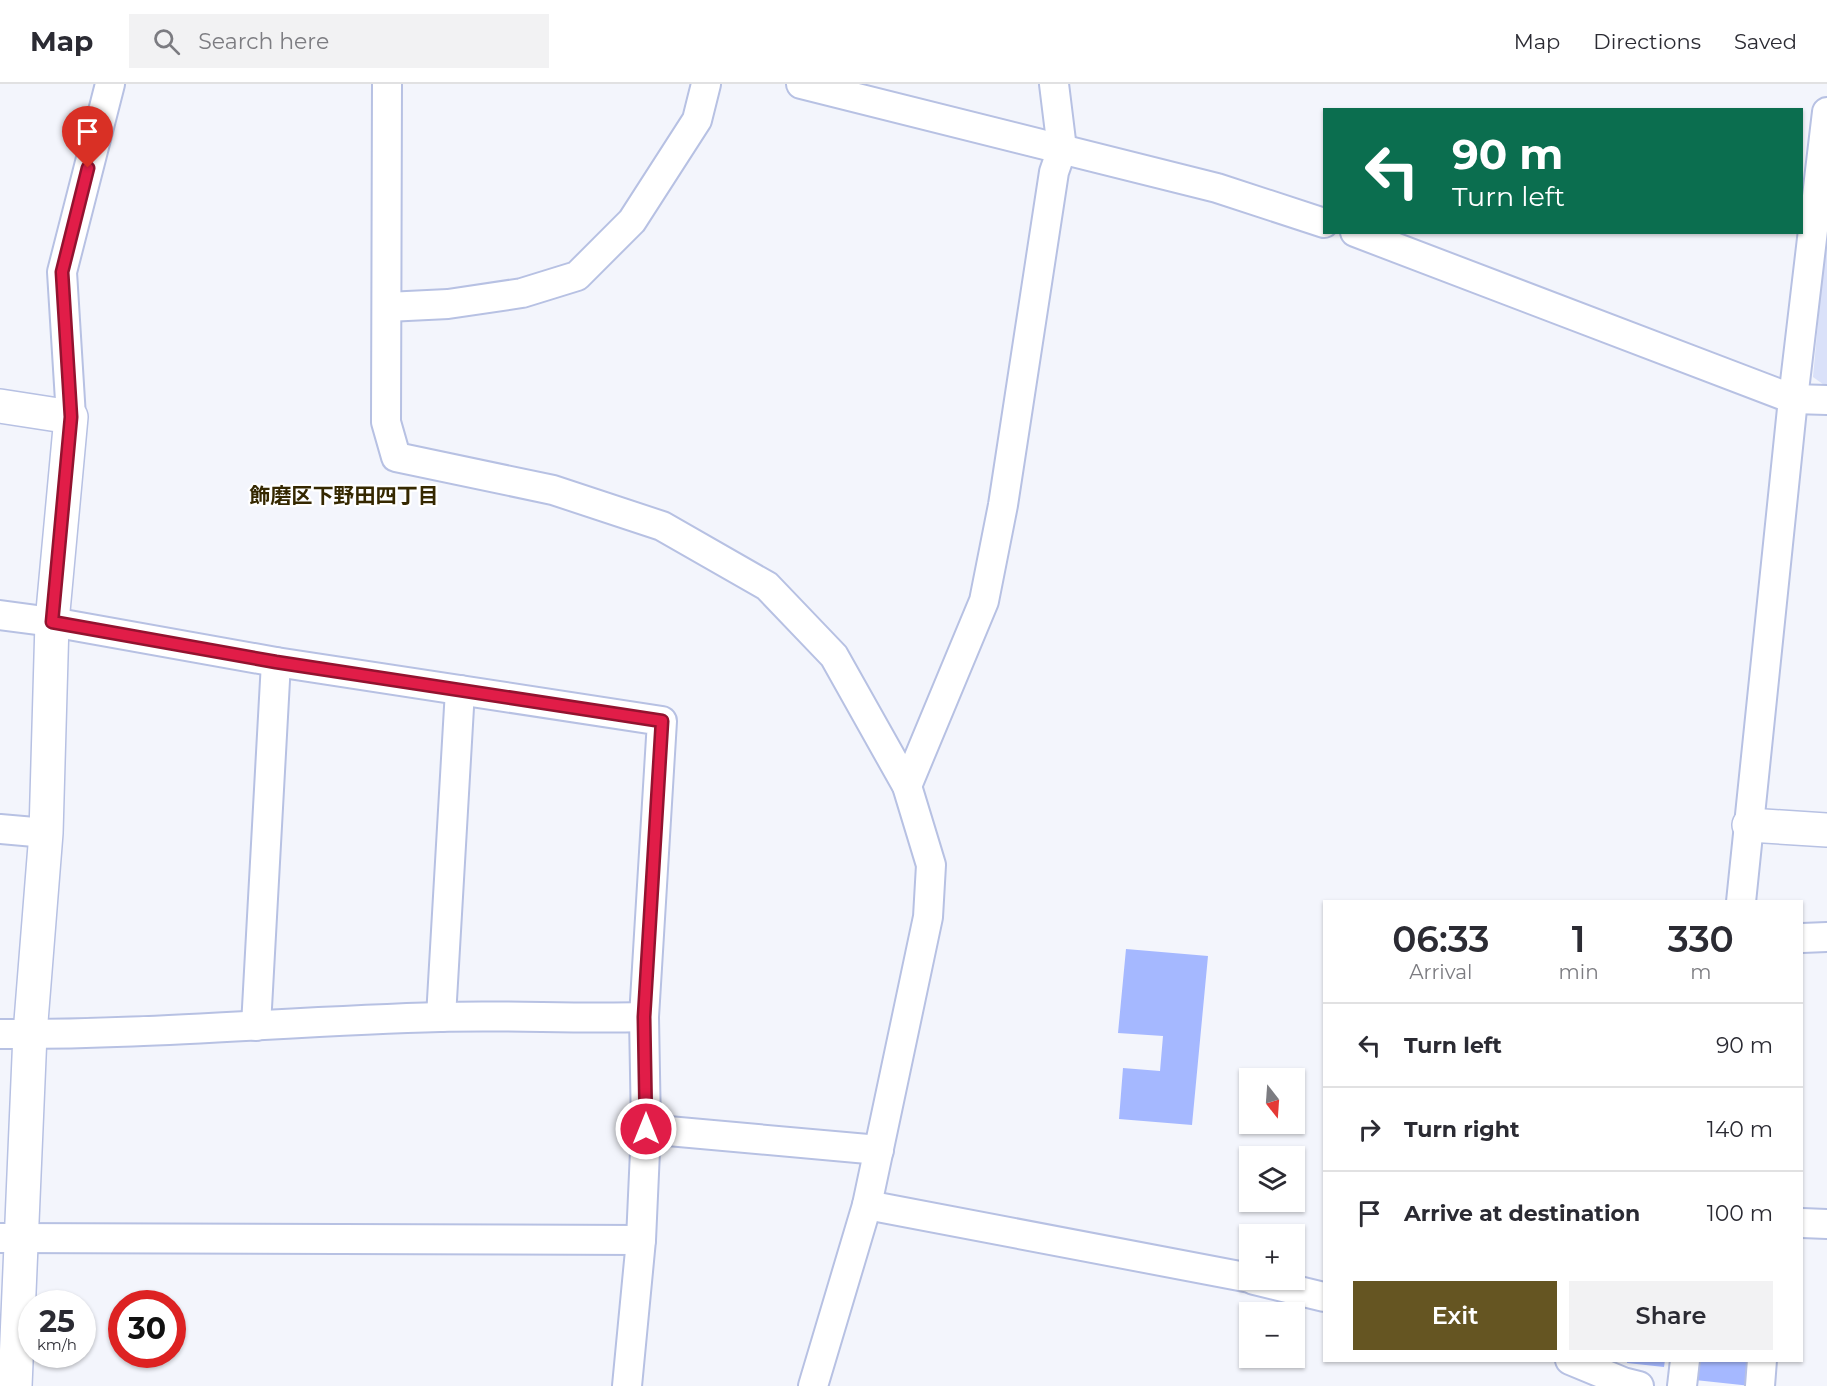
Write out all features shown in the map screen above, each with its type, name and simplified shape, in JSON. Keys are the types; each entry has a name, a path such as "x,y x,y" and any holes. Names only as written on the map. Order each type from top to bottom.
{"street":[{"path":"15,1386 10,1237 15,1034 46,832 52,622 71,417 62,272 110,84"},
{"path":"387,84 386,422 396,457 553,490 662,526 767,586 834,656 907,786 931,865 928,917 867,1205 813,1386"},
{"path":"387,307 448,304 522,293 577,276 632,221 697,120 706,84"},
{"path":"801,84 1217,188 1323,223"},
{"path":"907,786 984,601 1003,505 1054,172 1062,149 1054,84"},
{"path":"1742,900 1793,399 1823,178 1827,112"},
{"path":"1360,234 1793,399 1827,400"},
{"path":"0,406 71,417"},
{"path":"0,615 52,622 276,662 662,721 644,1017 646,1129 641,1240 627,1386"},
{"path":"256,1026 276,662"},
{"path":"441,1017 460,690"},
{"path":"1749,825 1827,830"},
{"path":"0,829 46,832"},
{"path":"1803,938 1827,938"},
{"path":"15,1034 441,1017 644,1017"},
{"path":"646,1129 879,1150"},
{"path":"867,1205 1239,1276"},
{"path":"1803,1223 1827,1224"},
{"path":"10,1237 641,1240"},
{"path":"1295,1290 1323,1297"},
{"path":"1575,1362 1623,1382 1639,1386"},
{"path":"1682,1386 1685,1362"},
{"path":"1760,1386 1762,1362"}],"shaded area":[{"path":"1827,225 1827,387 1813,377"}],"building":[{"path":"1126,949 1208,956 1192,1125 1119,1119 1123,1068 1160,1071 1163,1036 1118,1033"},
{"path":"1627,1362 1665,1362 1664,1367"},
{"path":"1697,1362 1754,1362 1751,1386 1695,1380"}],"district":[{"name":"飾磨区下野田四丁目","path":"344,495"}],"route":[{"path":"88,168 62,272 71,417 52,622 276,662 662,721 644,1017 646,1129"}]}
